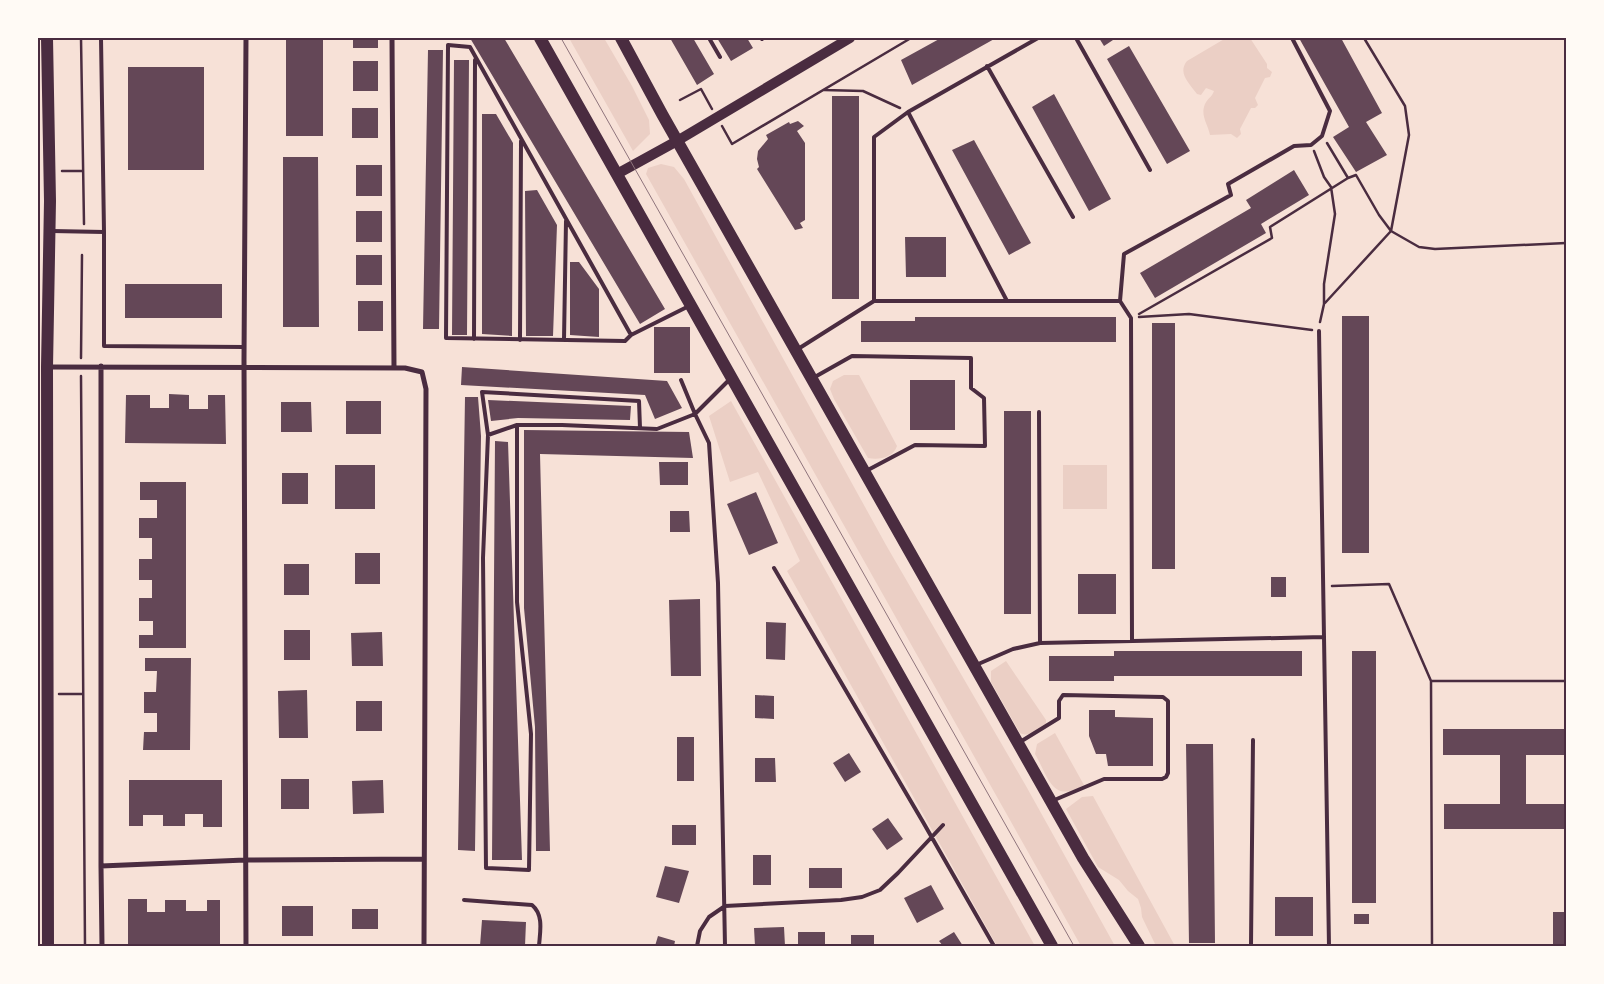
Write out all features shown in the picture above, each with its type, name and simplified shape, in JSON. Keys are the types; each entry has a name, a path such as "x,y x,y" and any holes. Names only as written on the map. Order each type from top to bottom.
{"main road":[{"path":"47,38 44,205 50,231 48,366 48,946"},
{"path":"540,38 1052,946"},
{"path":"621,38 677,141 1051,802 1083,858 1139,946"},
{"path":"617,174 677,141 850,38"}],"street":[{"path":"246,38 244,346 246,946"},
{"path":"392,38 394,368"},
{"path":"48,366 405,368 422,372 426,389 424,946"},
{"path":"101,366 102,946"},
{"path":"101,866 245,860 424,859"}],"lane":[{"path":"101,38 104,346 244,346"},
{"path":"709,38 720,58"},
{"path":"874,301 874,136 908,112 1038,38"},
{"path":"1076,38 1150,170"},
{"path":"1132,640 1131,318 1120,302 1124,254 1231,195 1228,184 1236,179 1294,146 1311,145 1322,136 1330,111 1292,38"},
{"path":"631,335 470,47 448,45 446,338 625,342 631,335 691,304"},
{"path":"474,339 475,58"},
{"path":"986,66 1073,217"},
{"path":"908,112 1007,301"},
{"path":"520,340 521,139"},
{"path":"564,340 566,219"},
{"path":"50,231 104,232"},
{"path":"796,351 874,301 1120,302"},
{"path":"1319,331 1329,946"},
{"path":"812,379 852,356 971,358 971,388 984,398 985,446 915,445 864,472"},
{"path":"488,436 517,425 657,428 695,414 732,377"},
{"path":"681,380 710,443 718,583 725,946"},
{"path":"517,425 517,602 531,734 529,870 486,868 483,558 488,436 482,392 639,402 640,428"},
{"path":"1039,412 1040,643"},
{"path":"774,568 994,946"},
{"path":"974,666 1013,649 1040,643 1324,637"},
{"path":"1018,744 1059,718 1059,701 1063,695 1162,697 1168,701 1168,773 1166,777 1162,779 1104,779 1051,802"},
{"path":"1251,946 1253,740"},
{"path":"697,946 700,932 709,917 725,906 841,900 862,897 880,890 943,825"},
{"path":"464,900 532,905 536,908 540,919 539,946"}],"path":[{"path":"81,38 84,225"},
{"path":"680,100 701,89 732,144 911,38"},
{"path":"1324,304 1391,231 1409,135 1405,106 1364,38"},
{"path":"823,90 863,92 908,112"},
{"path":"1322,136 1348,178"},
{"path":"1131,318 1189,314 1319,331 1335,214 1331,187 1324,177 1311,145"},
{"path":"56,171 83,170"},
{"path":"1131,318 1272,238 1270,227 1331,187 1356,175 1379,215 1391,231 1419,247 1435,249 1566,243"},
{"path":"82,255 85,946"},
{"path":"1323,586 1389,584 1430,681 1432,946"},
{"path":"1430,681 1566,681"}],"shaded area":[{"path":"569,38 604,38 632,86 649,120 650,134 633,151"},
{"path":"1226,38 1250,38 1267,64 1267,68 1272,72 1270,77 1265,78 1255,98 1258,105 1255,108 1251,108 1240,129 1241,134 1237,138 1231,134 1210,135 1203,112 1206,102 1214,91 1206,88 1201,95 1197,94 1183,70 1187,61"},
{"path":"661,164 674,167 684,179 886,545 1026,786 1115,946 1081,946 646,174 648,168"},
{"path":"844,375 859,375 897,446 889,456 877,459 868,458 834,399 830,389 833,381"},
{"path":"731,401 1035,946 997,946 787,571 800,561 758,472 730,482 709,416"},
{"path":"1063,465 1107,465 1107,509 1063,509"},
{"path":"1006,661 1046,720 1046,724 1031,734 1020,733 991,682 991,671"},
{"path":"1055,733 1084,785 1065,792 1053,786 1035,754 1037,744"},
{"path":"1093,796 1175,946 1156,946 1142,917 1138,899 1119,880 1098,867 1066,809 1082,797"}],"building":[{"path":"286,38 323,38 323,136 286,136"},
{"path":"353,38 378,38 378,48 353,48"},
{"path":"470,38 504,38 665,309 640,324"},
{"path":"670,38 693,38 714,74 697,85"},
{"path":"717,38 747,38 753,48 731,61"},
{"path":"941,38 996,38 912,85 901,60"},
{"path":"1099,38 1111,38 1113,40 1104,46"},
{"path":"1299,38 1341,38 1382,113 1366,122 1387,155 1356,172 1333,137 1349,127"},
{"path":"1129,46 1190,151 1167,164 1107,59"},
{"path":"428,50 443,50 439,329 423,329"},
{"path":"454,60 469,60 467,335 452,335"},
{"path":"353,61 378,61 378,91 353,91"},
{"path":"128,67 204,67 204,170 128,170"},
{"path":"1054,94 1111,199 1089,211 1032,107"},
{"path":"832,96 859,96 859,299 832,299"},
{"path":"352,108 378,108 378,138 352,138"},
{"path":"482,114 496,114 513,143 512,336 482,334"},
{"path":"798,121 804,126 797,131 805,143 805,220 800,223 803,228 795,230 757,169 759,167 757,159 758,151 768,139 766,135 789,122 790,124"},
{"path":"974,140 1031,243 1009,255 952,150"},
{"path":"283,157 318,157 319,327 283,327"},
{"path":"356,165 382,165 382,196 356,196"},
{"path":"1294,170 1309,195 1261,224 1266,233 1155,298 1140,273 1251,208 1246,200"},
{"path":"537,190 557,225 553,336 526,336 525,191"},
{"path":"356,211 382,211 382,242 356,242"},
{"path":"905,237 946,237 946,277 906,277"},
{"path":"356,255 382,255 382,285 356,285"},
{"path":"570,262 579,262 599,289 599,337 570,335"},
{"path":"125,284 222,284 222,318 125,318"},
{"path":"358,301 383,301 383,331 358,331"},
{"path":"1342,316 1369,316 1369,553 1342,553"},
{"path":"915,317 1116,317 1116,342 861,342 861,321 915,321"},
{"path":"1152,323 1175,323 1175,569 1152,569"},
{"path":"654,327 690,327 690,373 654,373"},
{"path":"462,367 667,381 682,408 655,419 645,395 461,385"},
{"path":"910,380 955,380 955,430 910,430"},
{"path":"169,394 189,395 189,409 208,409 208,395 225,395 226,444 125,443 126,395 150,395 150,408 169,408"},
{"path":"465,397 478,397 481,436 475,851 458,850"},
{"path":"488,400 631,406 630,420 518,418 491,421"},
{"path":"346,401 381,401 381,434 346,434"},
{"path":"281,402 311,402 312,432 281,432"},
{"path":"1004,411 1031,411 1031,614 1004,614"},
{"path":"524,430 689,432 693,458 540,454 550,851 536,851 535,727 524,608"},
{"path":"495,441 508,442 522,860 492,860"},
{"path":"659,462 688,462 688,485 660,485"},
{"path":"335,465 375,465 375,509 335,509"},
{"path":"282,473 308,473 308,504 282,504"},
{"path":"140,482 186,482 186,648 139,648 139,635 153,635 153,621 139,621 139,598 152,598 152,580 139,580 139,559 152,559 152,538 139,538 139,518 157,518 157,500 140,500"},
{"path":"756,492 778,543 749,555 727,504"},
{"path":"670,511 689,511 690,532 670,532"},
{"path":"355,553 380,553 380,584 355,584"},
{"path":"284,564 309,564 309,595 284,595"},
{"path":"1078,574 1116,574 1116,614 1078,614"},
{"path":"1271,577 1286,577 1286,597 1271,597"},
{"path":"700,599 701,676 671,676 669,600"},
{"path":"766,622 786,623 785,660 766,659"},
{"path":"284,630 310,630 310,660 284,660"},
{"path":"382,632 383,666 352,666 351,633"},
{"path":"1114,651 1302,651 1302,676 1114,676 1114,681 1049,681 1049,656 1114,656"},
{"path":"1352,651 1376,651 1376,903 1352,903"},
{"path":"145,658 191,658 190,750 143,750 144,732 157,732 157,713 144,713 144,692 156,692 157,671 145,671"},
{"path":"307,690 308,738 279,738 278,691"},
{"path":"755,695 774,696 774,719 755,718"},
{"path":"356,701 382,701 382,731 356,731"},
{"path":"1089,710 1115,710 1115,717 1153,718 1153,766 1108,766 1106,754 1096,754 1089,736"},
{"path":"1443,729 1566,729 1566,755 1526,755 1526,804 1566,804 1566,829 1444,829 1444,804 1500,804 1500,755 1443,755"},
{"path":"677,737 694,737 694,781 677,781"},
{"path":"1186,744 1213,744 1215,943 1189,943"},
{"path":"849,753 861,772 845,782 833,763"},
{"path":"755,758 775,758 776,782 755,782"},
{"path":"281,779 309,779 309,809 281,809"},
{"path":"129,780 222,780 222,827 203,827 203,814 185,814 185,826 163,826 163,815 143,815 143,826 129,826"},
{"path":"383,780 384,813 353,814 352,781"},
{"path":"888,818 903,839 887,850 872,829"},
{"path":"672,825 696,825 696,845 672,845"},
{"path":"753,855 771,855 771,885 753,885"},
{"path":"665,866 689,871 679,903 656,897"},
{"path":"809,868 842,868 842,888 809,888"},
{"path":"931,885 944,909 917,923 904,898"},
{"path":"1275,897 1313,897 1313,936 1275,936"},
{"path":"128,899 147,899 147,912 165,912 165,900 186,900 186,911 207,911 207,900 220,900 220,946 128,946"},
{"path":"282,906 313,906 313,936 282,936"},
{"path":"352,909 378,909 378,929 352,929"},
{"path":"1553,912 1566,912 1566,946 1553,946"},
{"path":"1354,914 1369,914 1369,924 1354,924"},
{"path":"482,920 526,922 525,946 480,946"},
{"path":"784,927 785,946 755,946 754,928"},
{"path":"798,932 825,932 825,946 798,946"},
{"path":"954,932 963,946 943,946 939,941"},
{"path":"851,935 874,935 874,946 851,946"},
{"path":"658,936 675,941 674,946 655,946"}],"tram line":[{"path":"561,38 1074,946"}]}
